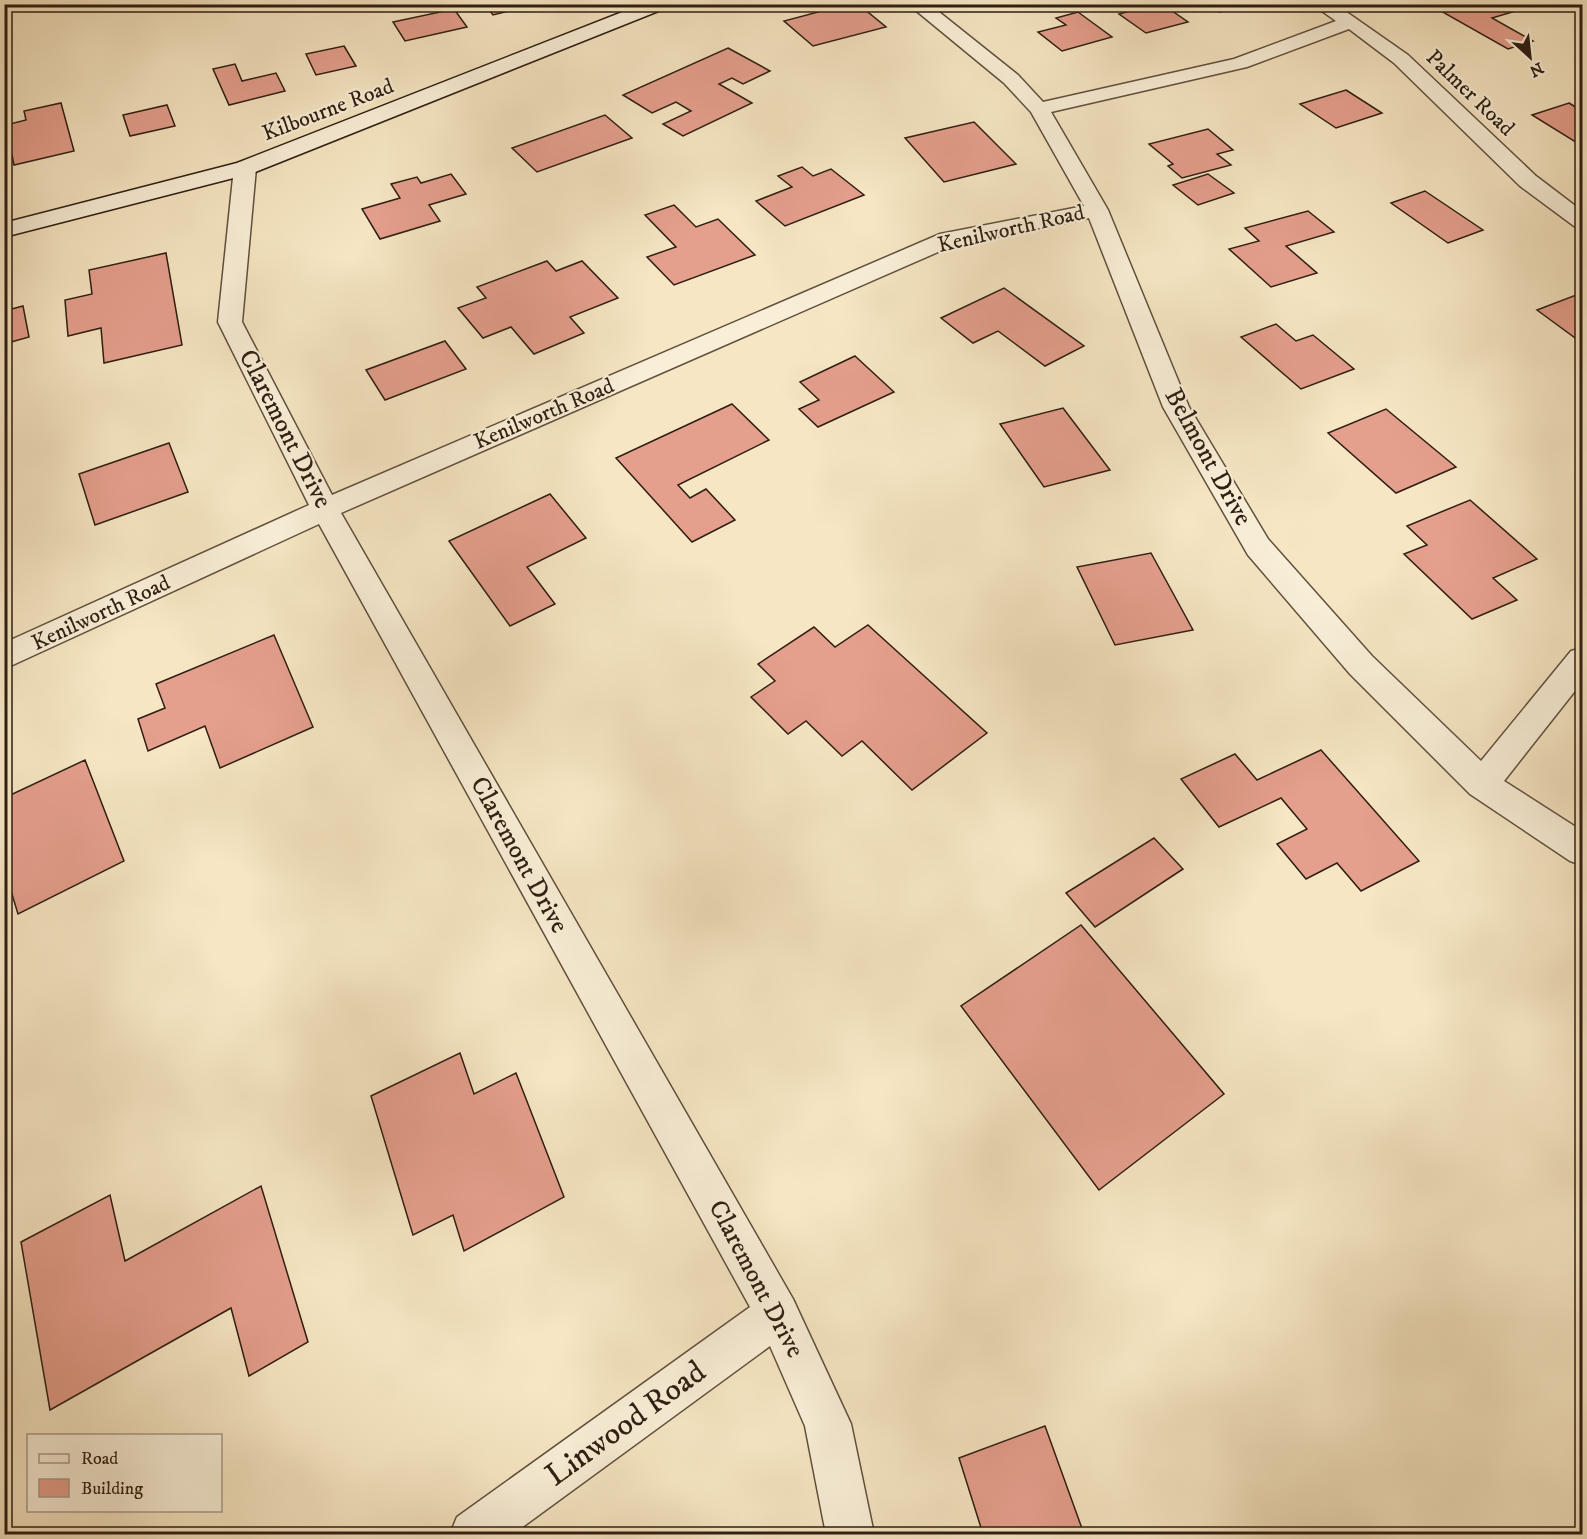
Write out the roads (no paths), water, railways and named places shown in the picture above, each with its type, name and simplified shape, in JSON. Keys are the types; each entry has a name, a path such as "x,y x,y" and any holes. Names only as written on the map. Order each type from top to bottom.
{"street":[{"name":"Kilbourne Road","path":"4,230 245,168 660,4"},
{"name":"Belmont Drive","path":"917,4 1011,79 1039,109 1097,210 1176,407 1258,547 1361,665 1482,784 1582,850"},
{"name":"Palmer Road","path":"1321,4 1351,22 1401,59 1528,181 1582,221"},
{"path":"1039,109 1240,63 1351,22"},
{"name":"Claremont Drive","path":"245,168 230,322 325,509 778,1314 828,1424 850,1534"},
{"name":"Kenilworth Road","path":"4,657 325,509 948,239 1097,210"},
{"path":"1482,784 1582,660"},
{"name":"Linwood Road","path":"474,1534 778,1314"}]}
